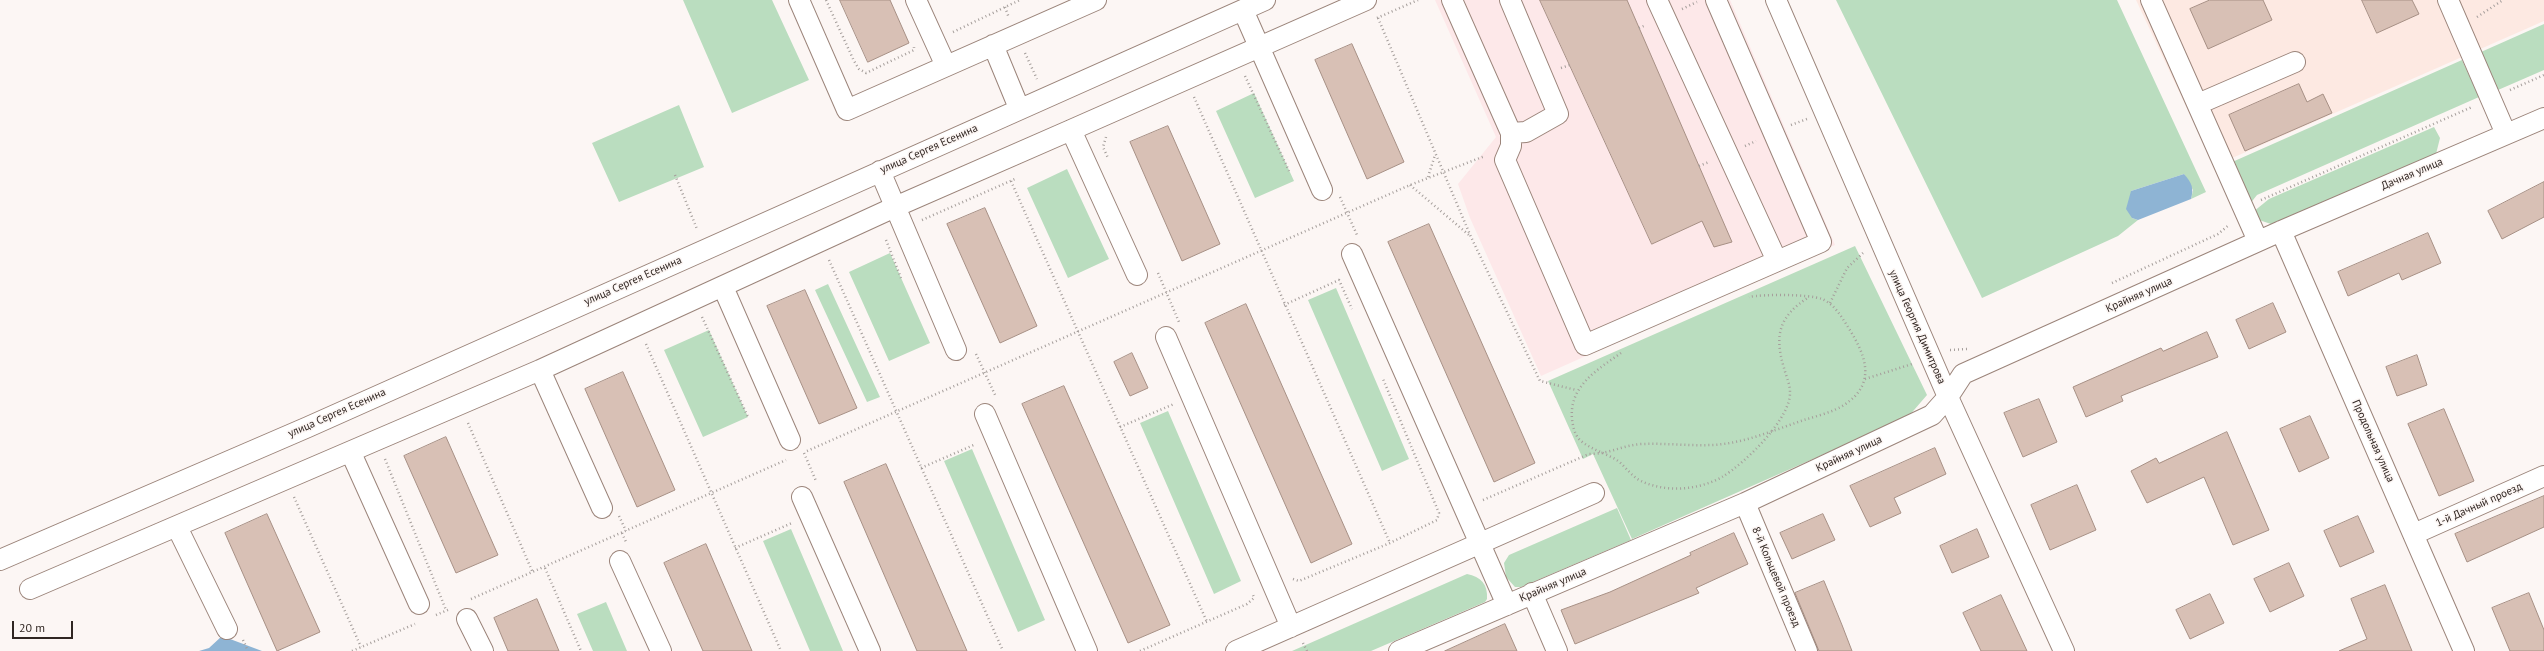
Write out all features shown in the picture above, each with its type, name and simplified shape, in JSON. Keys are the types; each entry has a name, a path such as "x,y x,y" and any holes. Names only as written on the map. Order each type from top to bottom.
{"street":[{"path":"799,0 848,110 993,45 1073,5 1096,0"},
{"path":"916,0 946,66"},
{"name":"улица Сергея Есенина","path":"0,560 308,427 1019,108 1265,0"},
{"path":"30,589 351,453 540,370 727,296 895,207 1366,0"},
{"path":"1452,0 1511,140 1505,160 1585,345 1821,242 1716,0"},
{"path":"1510,0 1558,114 1511,140"},
{"path":"1657,0 1777,261"},
{"name":"улица Георгия Димитрова","path":"1776,0 1948,397 2064,651"},
{"path":"2151,0 2258,241"},
{"path":"2448,0 2506,134"},
{"path":"1243,10 1330,190"},
{"path":"993,45 1019,108"},
{"path":"2198,104 2295,62"},
{"name":"Дачная улица","path":"2281,231 2544,118"},
{"path":"1071,130 1137,275"},
{"path":"880,171 956,350"},
{"name":"Крайняя улица","path":"1399,651 1745,503 1932,415 1948,397 1963,374 2281,231"},
{"name":"Продольная улица","path":"2281,231 2464,651"},
{"path":"1356,248 1507,605"},
{"path":"727,296 792,452"},
{"path":"1174,333 1291,627"},
{"path":"540,370 609,509"},
{"path":"985,414 1087,651"},
{"path":"351,453 423,614"},
{"name":"1-й Дачный проезд","path":"2414,534 2544,476"},
{"path":"1236,651 1594,493"},
{"path":"802,497 870,651"},
{"name":"8-й Кольцевой проезд","path":"1745,503 1807,651"},
{"path":"177,527 227,629"},
{"path":"620,561 661,651"},
{"path":"1532,593 1557,651"},
{"path":"463,609 482,651"}],"path":[{"path":"826,0 854,61 859,69 866,73 914,50 914,43 934,40 1020,0"},
{"path":"1371,21 1418,0"},
{"path":"2460,28 2503,0"},
{"path":"1378,18 1471,237 1540,381 1576,390"},
{"path":"1563,76 1560,69 1570,65"},
{"path":"2111,283 2218,234 2266,196 2544,75"},
{"path":"1245,76 1290,171"},
{"path":"1187,99 1194,96 1260,251 1390,543"},
{"path":"1080,149 1112,134"},
{"path":"352,651 423,614 463,609 533,573 711,494 792,452 895,412 1078,333 1511,140"},
{"path":"1427,178 1435,155"},
{"path":"675,175 697,229"},
{"path":"903,228 1018,177"},
{"path":"1011,180 1207,622"},
{"path":"1410,185 1471,237"},
{"path":"1330,190 1347,213 1356,248"},
{"path":"1830,303 1847,268 1866,251"},
{"path":"822,263 836,257"},
{"path":"829,260 895,412 1003,651"},
{"path":"1284,305 1339,280 1354,313"},
{"path":"1167,293 1174,333"},
{"path":"695,320 702,317 727,296"},
{"path":"1626,350 1596,371 1576,390 1572,409 1573,427 1580,440 1592,449 1615,458 1640,481 1678,488 1703,486 1723,477 1744,462 1781,417 1789,400 1790,391 1778,345 1780,330 1790,310 1809,297"},
{"path":"1746,298 1809,297 1821,298 1830,303 1840,314 1861,348 1865,359 1865,379"},
{"path":"702,317 748,417"},
{"path":"638,345 652,339"},
{"path":"645,342 781,651"},
{"path":"1948,350 1968,348"},
{"path":"1481,501 1589,454 1606,454 1640,444 1711,445 1732,443 1771,431 1844,405 1865,379 1909,365"},
{"path":"1290,575 1294,580 1299,581 1434,523 1439,513 1381,375"},
{"path":"1120,427 1174,404 1177,410"},
{"path":"467,420 533,573"},
{"path":"920,468 976,444 980,451"},
{"path":"384,456 384,463 446,610"},
{"path":"293,495 361,647"},
{"path":"609,509 626,531"},
{"path":"735,548 793,522 796,529"},
{"path":"545,568 581,651"},
{"path":"1140,651 1247,604 1254,598 1252,590"}],"shaded area":[{"path":"1435,0 1730,0 1835,245 1541,376 1470,218 1458,184 1496,137"},
{"path":"2136,0 2544,0 2544,21 2214,166"}],"green space":[{"path":"683,0 772,0 809,80 732,113"},
{"path":"1836,0 2117,0 2206,192 2191,199 2193,190 2184,174 2131,191 2132,218 2138,220 2118,236 1982,298"},
{"path":"2544,24 2544,70 2498,90 2481,52"},
{"path":"2462,60 2479,97 2257,195 2249,205 2230,163"},
{"path":"1254,93 1294,181 1255,198 1216,111"},
{"path":"679,105 704,167 619,202 592,143"},
{"path":"2434,127 2440,138 2436,154 2274,225 2256,219 2253,212 2269,199"},
{"path":"1067,169 1109,259 1068,278 1027,188"},
{"path":"1855,246 1927,395 1908,417 1632,539 1593,454 1583,459 1548,381"},
{"path":"890,253 930,343 889,361 849,272"},
{"path":"828,284 880,397 867,402 815,290"},
{"path":"1336,288 1409,459 1382,471 1308,300"},
{"path":"709,330 748,417 703,437 664,350"},
{"path":"1168,411 1241,581 1214,594 1140,423"},
{"path":"972,449 1045,620 1018,632 944,461"},
{"path":"1617,508 1631,540 1521,587 1515,587 1506,577 1504,563 1509,555"},
{"path":"791,529 843,651 810,651 763,541"},
{"path":"1467,574 1480,579 1485,585 1487,599 1485,602 1371,651 1292,651"},
{"path":"606,602 627,651 593,651 577,614"}],"water":[{"path":"2184,174 2192,186 2191,199 2138,220 2132,218 2126,209 2131,191"},
{"path":"222,636 262,651 199,651 209,648"}],"building":[{"path":"840,0 890,0 909,43 868,62"},
{"path":"1540,0 1627,0 1732,242 1714,247 1702,221 1652,244"},
{"path":"2210,0 2263,0 2272,20 2208,49 2190,9"},
{"path":"2362,0 2412,0 2419,14 2377,33"},
{"path":"1352,44 1404,162 1367,179 1315,60"},
{"path":"2299,84 2307,102 2323,94 2332,113 2245,151 2229,115"},
{"path":"1168,126 1220,244 1182,261 1130,142"},
{"path":"2544,182 2544,217 2502,239 2488,211"},
{"path":"985,208 1037,326 1000,343 947,224"},
{"path":"1429,224 1535,463 1494,482 1388,242"},
{"path":"2428,233 2441,263 2402,280 2399,273 2348,296 2338,272"},
{"path":"805,290 857,408 819,424 767,306"},
{"path":"2273,303 2286,332 2249,349 2236,320"},
{"path":"1246,304 1352,544 1311,563 1205,323"},
{"path":"2207,332 2218,357 2121,396 2123,401 2086,417 2073,387 2161,348 2163,351"},
{"path":"1132,353 1148,388 1130,396 1114,362"},
{"path":"2417,355 2427,385 2397,396 2386,367"},
{"path":"623,372 675,490 637,507 585,389"},
{"path":"1064,386 1170,625 1128,643 1022,404"},
{"path":"2039,399 2057,442 2023,457 2004,413"},
{"path":"2444,409 2474,481 2439,496 2408,424"},
{"path":"2310,416 2329,458 2299,472 2280,429"},
{"path":"2227,432 2269,530 2233,545 2204,477 2147,503 2131,471 2156,458 2159,463"},
{"path":"446,437 498,555 456,573 404,456"},
{"path":"1935,448 1946,474 1894,498 1901,513 1870,527 1850,486"},
{"path":"886,464 967,651 917,651 844,482"},
{"path":"2077,485 2096,530 2050,550 2031,505"},
{"path":"2544,496 2544,527 2467,562 2455,534"},
{"path":"267,514 320,632 277,651 225,533"},
{"path":"1823,514 1835,540 1792,559 1780,533"},
{"path":"2358,516 2374,552 2340,567 2324,531"},
{"path":"1977,529 1989,557 1952,573 1940,546"},
{"path":"1734,533 1748,564 1696,588 1699,593 1575,644 1561,610 1610,592 1691,555 1690,553"},
{"path":"706,544 752,651 703,651 664,563"},
{"path":"2289,563 2304,596 2270,612 2254,579"},
{"path":"1824,581 1852,651 1819,651 1795,593"},
{"path":"2385,585 2412,651 2339,651 2367,639 2351,599"},
{"path":"2529,593 2544,630 2544,651 2510,651 2492,608"},
{"path":"2210,594 2224,623 2190,639 2176,610"},
{"path":"2001,595 2027,651 1981,651 1963,613"},
{"path":"537,599 559,651 508,651 494,618"},
{"path":"1505,624 1517,651 1445,651"}]}
